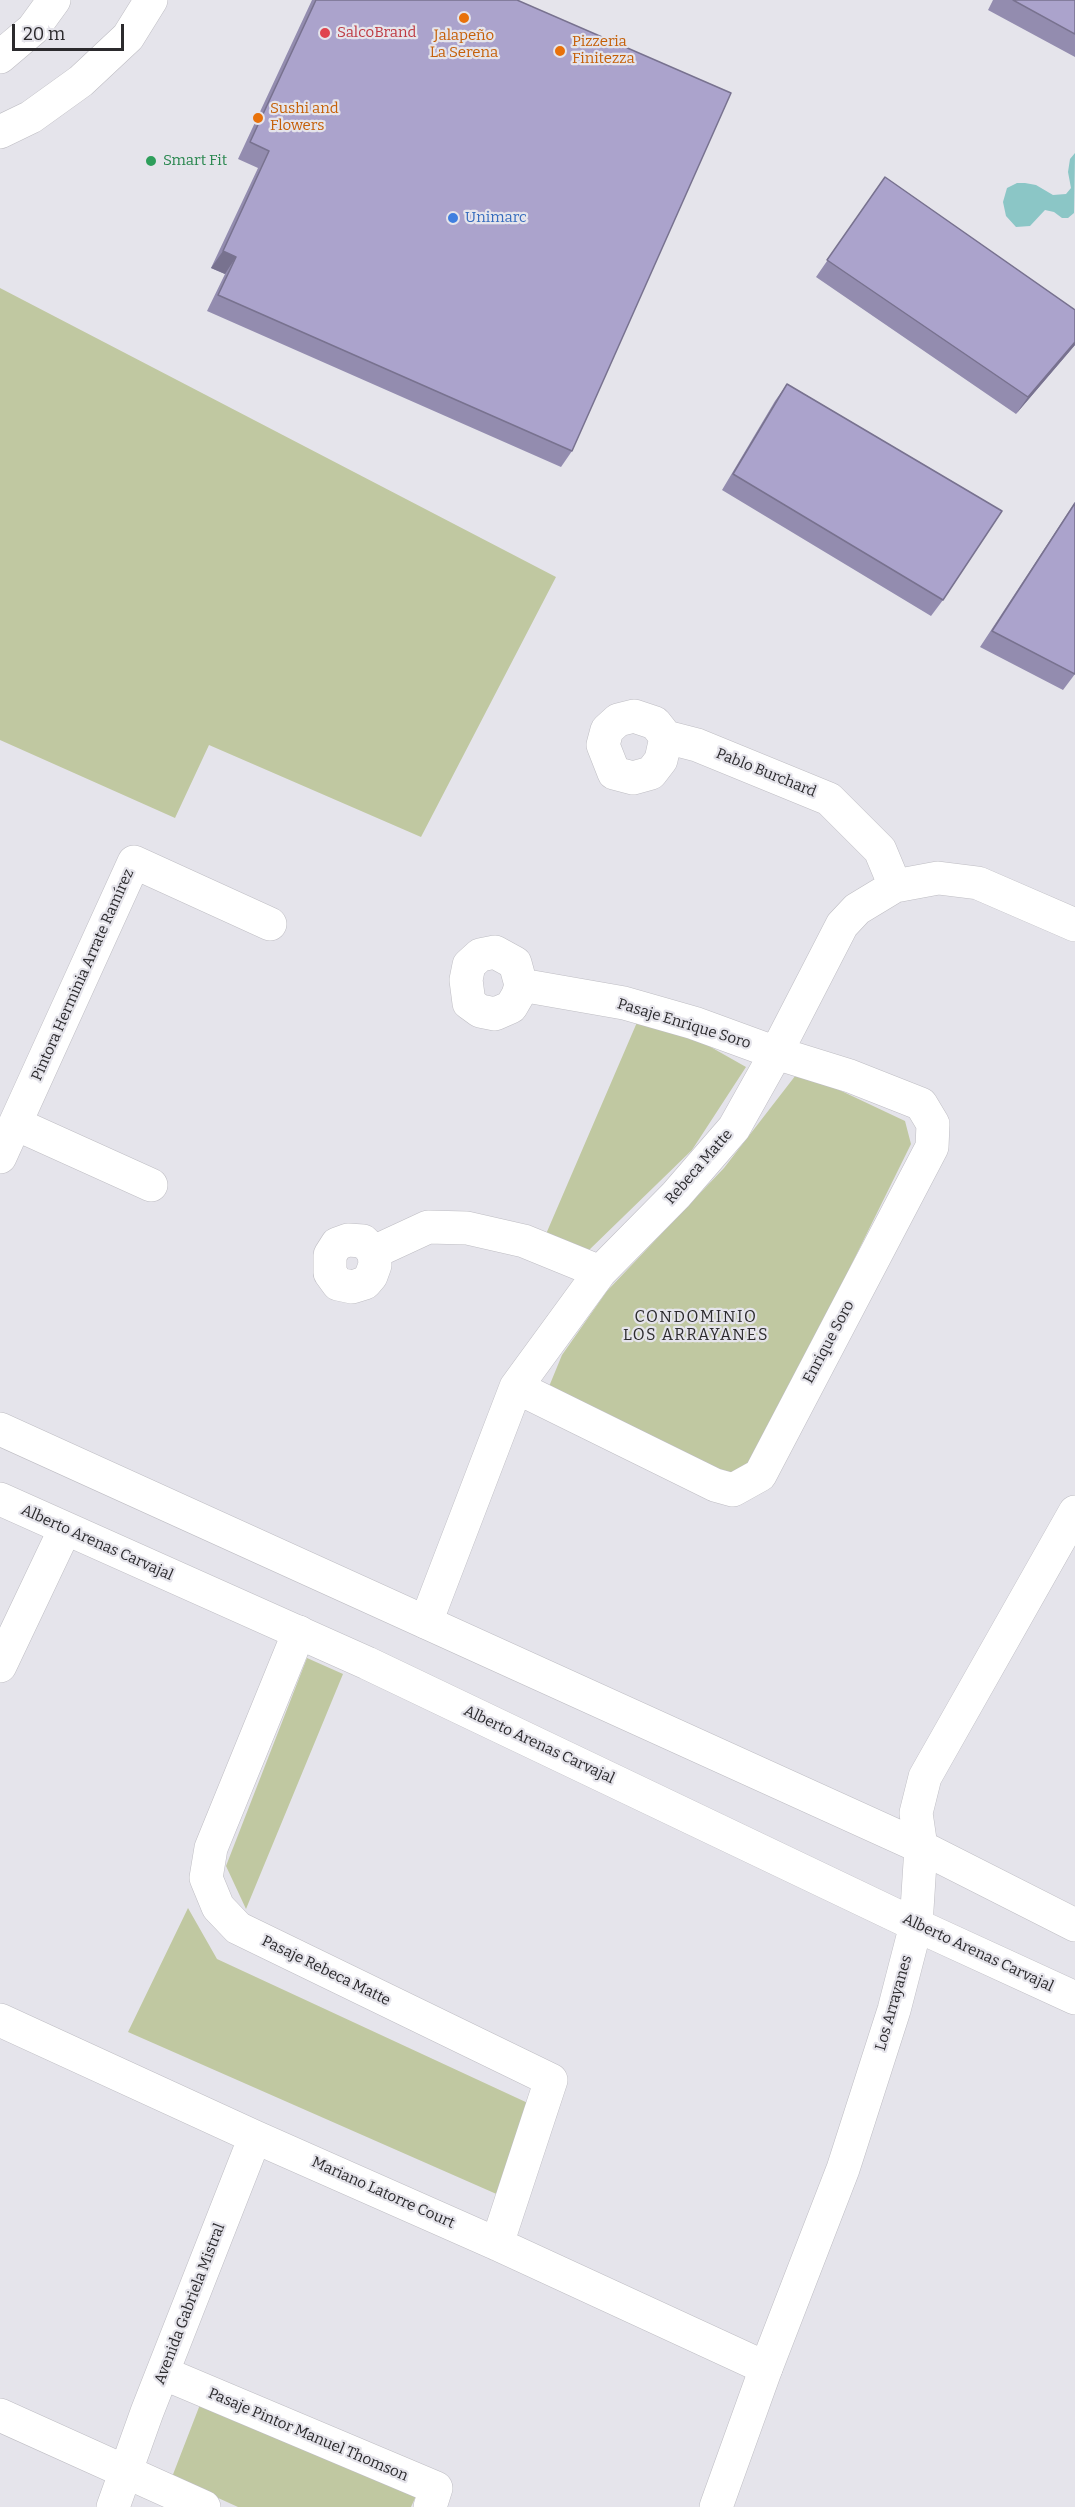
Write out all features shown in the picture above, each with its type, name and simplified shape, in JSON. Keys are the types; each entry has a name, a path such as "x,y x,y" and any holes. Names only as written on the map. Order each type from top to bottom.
{"street":[{"path":"0,57 33,29 54,0"},
{"path":"0,132 31,117 81,81 128,37 151,0"},
{"name":"Pablo Burchard","path":"666,737 697,745 829,799 880,850 895,886"},
{"name":"Pintora Herminia Arrate Ramírez","path":"0,1157 134,862 270,924"},
{"name":"Rebeca Matte","path":"426,1622 516,1387 600,1272 676,1195 734,1128 776,1053 842,925 857,909 895,886 938,878 978,883 1075,925"},
{"name":"Pasaje Enrique Soro","path":"521,985 624,1003 694,1023 776,1053"},
{"name":"Enrique Soro","path":"516,1387 715,1485 733,1490 760,1475 932,1147 933,1124 921,1104 850,1076 776,1053"},
{"path":"16,1124 151,1185"},
{"path":"374,1252 428,1227 467,1228 524,1241 600,1272"},
{"path":"0,1429 921,1847 1075,1925"},
{"name":"Alberto Arenas Carvajal","path":"0,1499 299,1632 916,1925 1075,1998"},
{"name":"Los Arrayanes","path":"716,2507 766,2368 843,2169 894,2010 916,1925 921,1847 916,1813 925,1777 1075,1512"},
{"path":"0,1666 65,1529"},
{"name":"Pasaje Rebeca Matte","path":"299,1632 211,1848 206,1878 218,1907 238,1928 551,2080 497,2244"},
{"name":"Mariano Latorre Court","path":"0,2020 766,2368"},
{"name":"Avenida Gabriela Mistral","path":"113,2507 162,2373 255,2137"},
{"name":"Pasaje Pintor Manuel Thomson","path":"162,2373 436,2488 430,2507"},
{"path":"0,2415 204,2507"}],"green space":[{"path":"0,288 556,577 421,837 209,745 175,818 0,740"},
{"path":"638,1020 693,1037 746,1067 692,1150 587,1252 546,1234"},
{"path":"799,1071 905,1121 911,1144 754,1462 740,1472 722,1473 548,1389 562,1355 607,1291 724,1168"},
{"path":"307,1658 343,1674 246,1909 226,1866"},
{"path":"188,1908 217,1959 530,2104 501,2196 128,2032"},
{"path":"201,2402 416,2496 411,2507 238,2507 172,2477"}],"water":[{"path":"1075,153 1074,213 1068,218 1062,218 1054,212 1045,210 1030,226 1016,227 1006,216 1003,202 1007,188 1017,183 1025,183 1036,185 1053,195 1066,194 1071,188 1068,172 1070,159"}],"building":[{"name":"Unimarc","path":"316,0 517,0 731,93 572,451 218,295 236,257 223,251 269,151 250,142"},
{"path":"1013,0 1075,0 1075,34"},
{"path":"885,177 1075,310 1075,342 1028,397 827,260"},
{"path":"787,384 1002,511 943,600 733,474"},
{"path":"1075,503 1075,674 992,631"}],"place":[{"name":"Jalapeño La Serena","path":"464,18"},
{"name":"SalcoBrand","path":"325,33"},
{"name":"Pizzeria Finitezza","path":"560,51"},
{"name":"Sushi and Flowers","path":"258,118"},
{"name":"Smart Fit","path":"151,161"},
{"name":"Unimarc","path":"453,218"}],"district":[{"name":"CONDOMINIO LOS ARRAYANES","path":"696,1327"}]}
